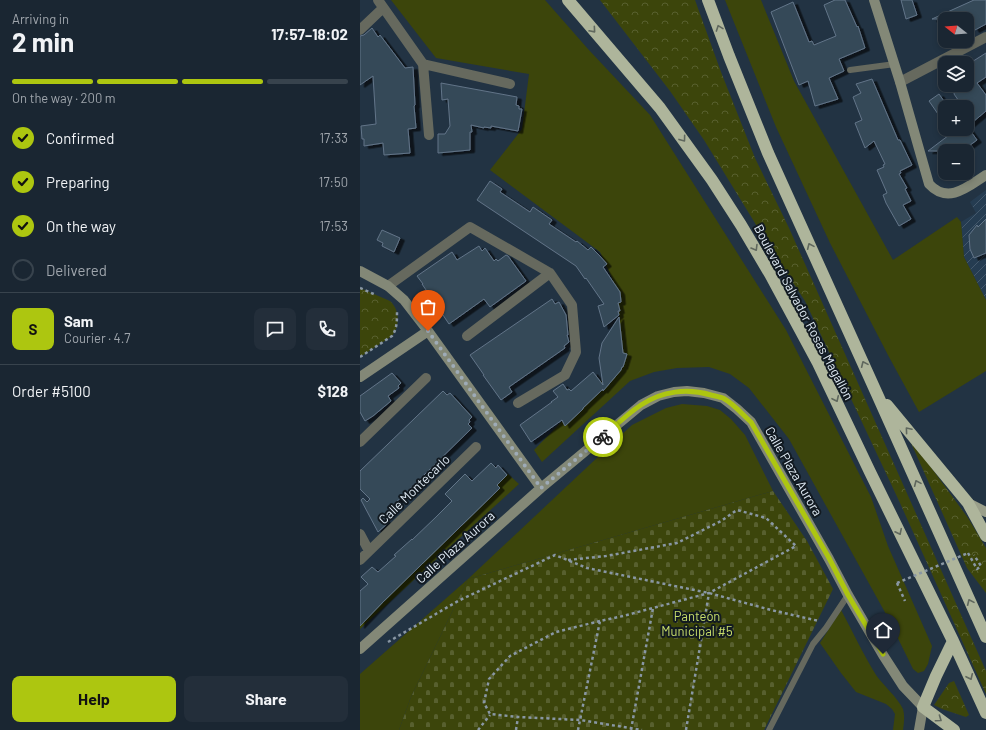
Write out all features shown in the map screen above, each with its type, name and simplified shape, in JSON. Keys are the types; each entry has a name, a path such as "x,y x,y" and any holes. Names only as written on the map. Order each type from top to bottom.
{"highway":[{"name":"Boulevard Salvador Rosas Magallón","path":"708,0 768,153 986,638"},
{"name":"Boulevard Salvador Rosas Magallón","path":"568,1 660,108 712,180 767,268 818,363 986,712"},
{"path":"877,394 968,503 986,536"},
{"path":"953,641 923,707 954,730"}],"main road":[{"path":"874,0 895,64 929,184 940,192 947,194 965,189 986,175"},
{"path":"360,271 388,286 404,300 541,488"},
{"path":"360,377 428,331"},
{"name":"Calle Plaza Aurora","path":"360,649 541,488 641,405 658,396 674,392 687,391 704,393 723,398 751,422 829,558 848,595 883,654 903,686 923,707"},
{"path":"968,503 986,512"},
{"path":"919,730 923,707"}],"street":[{"path":"360,30 380,4 423,64 429,136"},
{"path":"900,82 986,37"},
{"path":"423,64 510,84"},
{"path":"388,286 470,227 550,273 572,305 576,352 565,375 518,403"},
{"path":"467,336 550,273"},
{"path":"360,442 426,378"},
{"name":"Calle Montecarlo","path":"360,560 476,447"},
{"path":"360,534 369,550"}],"lane":[{"path":"850,70 895,64"},
{"path":"768,730 813,644 826,628 848,595"}],"path":[{"path":"360,288 378,296"},
{"path":"360,358 392,336 397,326 397,311"},
{"path":"490,714 484,703 489,679 510,656 556,632 709,593 796,546 766,518 737,510 721,521 677,543 606,556 568,560"},
{"path":"905,601 897,583 968,553 977,569 981,566 974,555"},
{"path":"386,643 458,601 555,555 587,568 709,593 771,610 818,620 826,628"},
{"path":"686,730 709,593"},
{"path":"631,729 653,608"},
{"path":"578,730 600,621"},
{"path":"490,714 580,720 642,730"},
{"path":"478,730 490,714"},
{"path":"516,730 518,717"}],"shaded area":[{"path":"986,190 986,300 964,257 961,222 976,213 970,202"}],"green space":[{"path":"391,0 545,0 588,49 650,115 786,330 871,497 888,546 932,646 928,664 924,671 918,673 913,669 887,616 789,439 749,388 730,374 709,367 677,368 654,372 630,381 542,462 534,450 619,363 620,319 612,278 600,252 490,170 522,129 529,74 436,58"},
{"path":"600,0 695,0 721,72 755,158 789,228 986,671 986,694 900,503 805,301 774,254 704,140 670,91"},
{"path":"725,0 761,0 794,81 893,260 957,217 961,222 964,257 986,300 986,371 919,412 830,243 776,127"},
{"path":"360,288 390,301 396,309 398,323 392,336 360,357"},
{"path":"682,404 707,406 720,410 731,419 745,435 773,491 468,579 632,425 666,408"},
{"path":"894,405 922,455 968,518 986,548 986,593 967,568"},
{"path":"508,474 519,484 360,629 360,613"},
{"name":"Panteón Municipal #5","path":"773,491 807,541 833,589 764,730 399,730 411,697 468,579"},
{"path":"468,579 411,697 399,730 360,730 360,674"},
{"path":"841,610 876,675 903,709 903,730 893,730 895,714 886,704 856,692 820,643"},
{"path":"954,681 969,715 966,717 934,705 949,683"}],"building":[{"path":"835,0 845,0 857,27 858,26 865,48 839,59 844,71 829,78 838,99 815,106 808,81 799,85 771,12 793,2 809,42 812,41 814,45 836,36 824,5"},
{"path":"901,0 912,0 917,15 906,19"},
{"path":"974,0 986,0 986,24 975,30 974,12 947,12"},
{"path":"372,28 378,37 380,35 405,68 413,67 416,128 408,129 410,153 384,155 383,143 364,146 361,126 376,124 373,76 360,85 360,36 364,35"},
{"path":"986,53 986,77 977,83 986,95 986,111 974,121 974,100 958,100 954,94 954,92 974,92 974,61"},
{"path":"872,79 898,140 900,140 912,165 900,171 901,173 899,174 907,188 905,189 911,201 903,205 911,219 899,226 886,203 883,195 887,193 877,170 884,167 883,165 885,164 874,141 865,148 855,123 862,120 853,97 861,93 856,84"},
{"path":"441,83 517,97 516,105 519,106 519,109 522,109 518,131 491,126 491,128 484,128 471,125 472,132 470,132 470,150 438,153 438,134 445,134 450,126 448,99 442,100"},
{"path":"939,94 943,100 938,100 938,114 929,101"},
{"path":"948,136 974,136 977,140 972,144 938,144 938,151 928,151"},
{"path":"490,181 502,189 500,192 530,212 533,207 552,220 549,224 576,242 577,241 588,250 591,247 599,255 607,264 603,267 620,292 621,302 618,303 620,311 618,311 619,315 604,327 598,306 604,304 576,266 477,200"},
{"path":"986,219 986,253 974,258 970,249 969,235 977,225 978,227"},
{"path":"382,230 400,238 394,252 382,246 383,243 377,240"},
{"path":"479,246 482,251 485,248 494,261 496,259 498,261 506,255 508,256 526,281 490,307 484,299 449,324 417,276 452,252 457,260"},
{"path":"552,299 555,304 559,302 566,315 567,335 569,342 564,346 565,348 509,387 512,392 501,400 470,355"},
{"path":"619,317 623,353 627,354 621,370 603,391 603,389 565,426 562,420 531,442 520,425 558,397 553,391 563,384 567,390 569,389 571,391 593,372 603,385 599,358 602,343"},
{"path":"392,373 401,383 398,386 399,388 388,396 391,401 365,421 360,412 360,396"},
{"path":"443,391 447,395 450,393 472,417 468,424 472,428 382,516 388,523 378,532 361,500 363,498 367,502 370,499 360,489 360,471"},
{"path":"491,463 496,468 498,465 507,475 497,485 500,488 360,626 360,591 368,584 361,577 372,567 378,572 396,556 394,555 436,517 452,501 445,494 465,474 472,481"}],"way so far":[{"path":"428,331 541,488 603,437"}],"route":[{"path":"603,437 641,405 658,396 674,392 687,391 704,393 723,398 751,422 829,558 848,595 883,654"}]}
